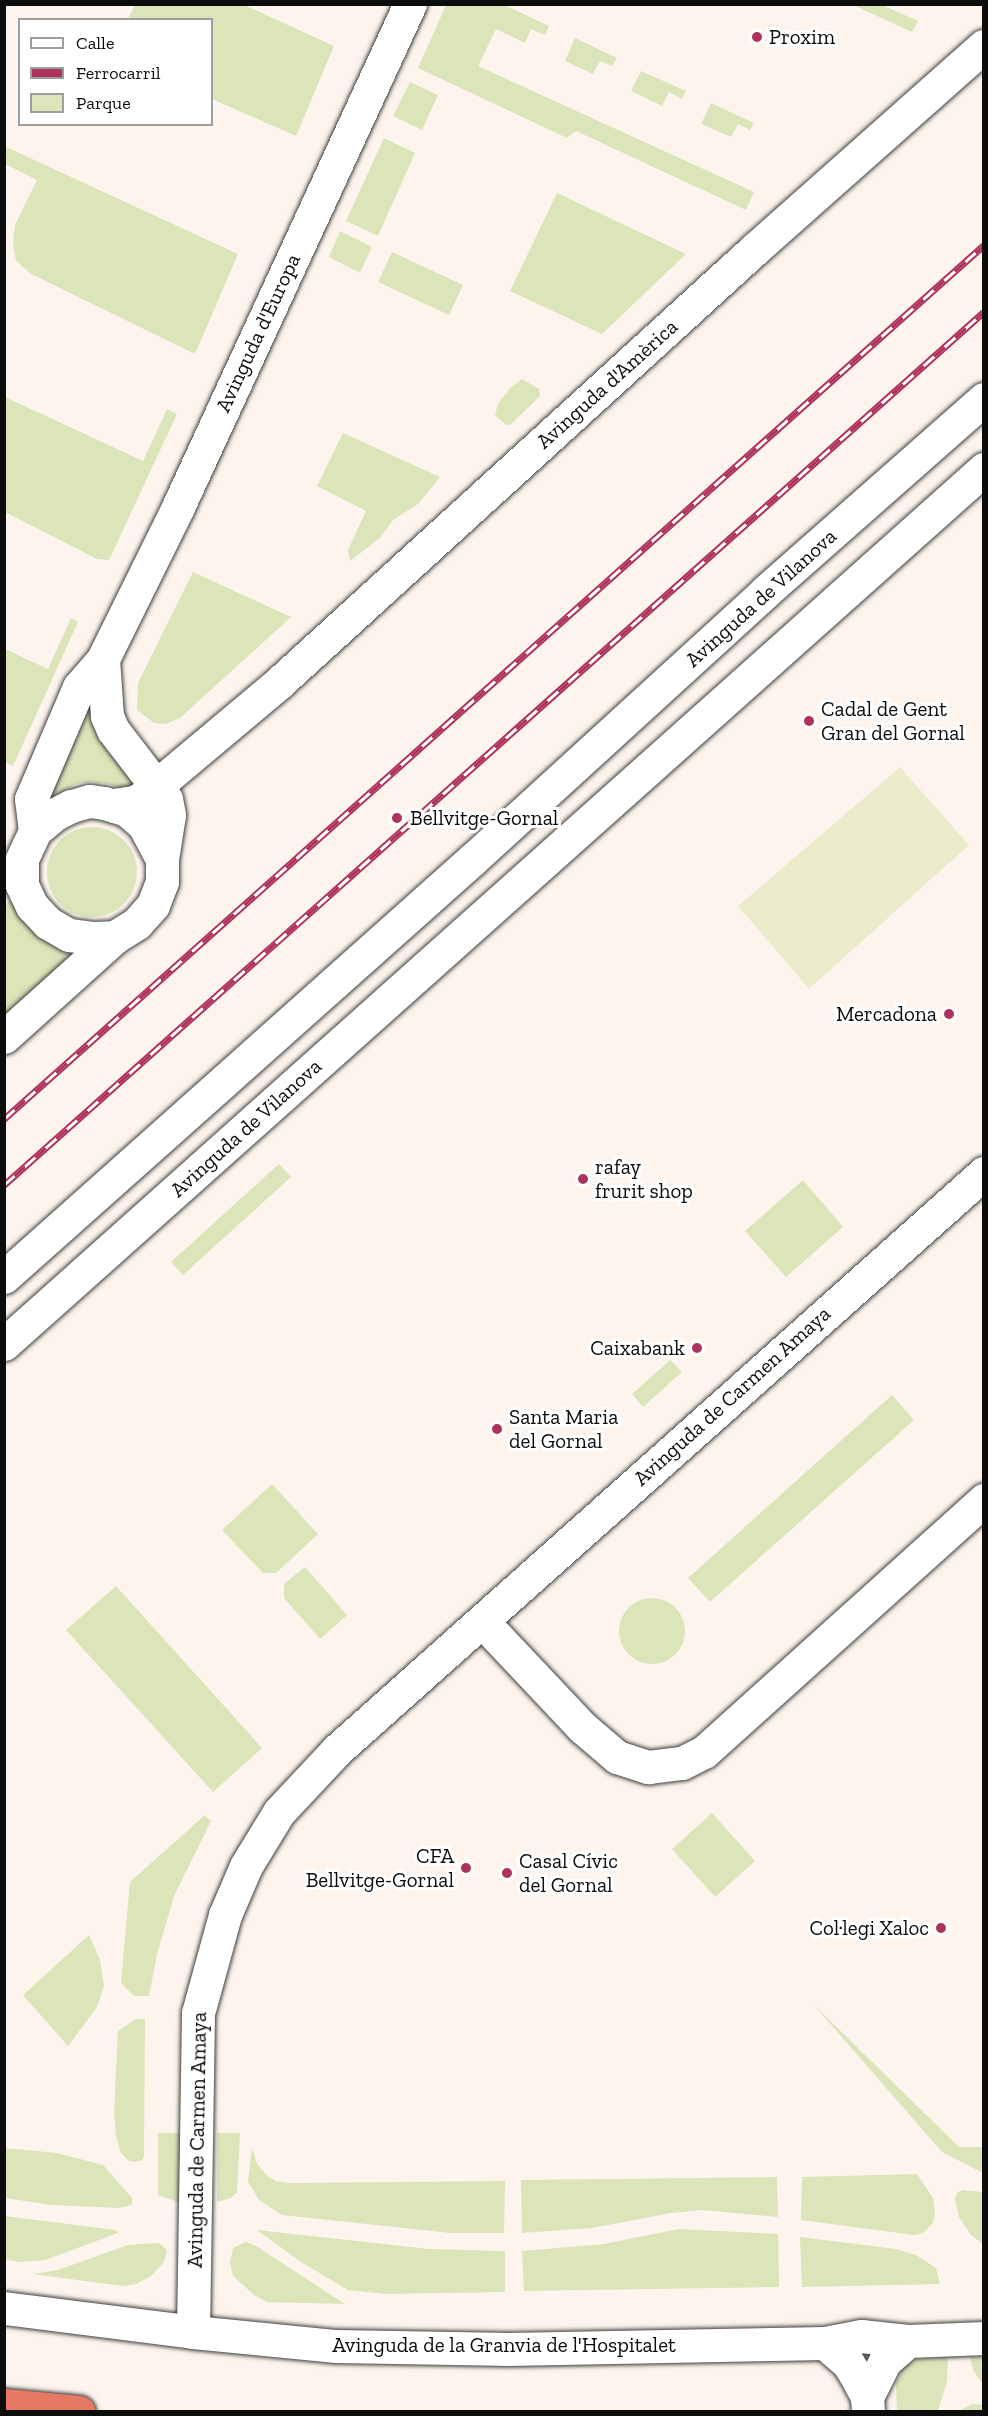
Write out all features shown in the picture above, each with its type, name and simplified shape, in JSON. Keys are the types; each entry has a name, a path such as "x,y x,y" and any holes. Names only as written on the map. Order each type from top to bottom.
{"highway":[{"path":"4,2405 79,2412"}],"street":[{"name":"Avinguda d'Europa","path":"21,855 36,783 79,687 103,659 183,496 410,4"},
{"name":"Avinguda d'Amèrica","path":"163,800 183,783 231,723 289,674 755,249 984,46"},
{"name":"Avinguda de Vilanova","path":"4,1277 473,859 765,592 984,399"},
{"name":"Avinguda de Vilanova","path":"4,1344 984,469"},
{"path":"4,1037 116,937 137,922 153,905 162,882 163,800 122,743 107,716 103,659"},
{"name":"Avinguda d'Amèrica","path":"122,743 150,753 170,752 231,723"},
{"path":"539,798 541,819 557,831 579,830"},
{"path":"113,805 163,800"},
{"path":"116,937 92,938 69,934 48,923 32,906 22,885 21,855 55,814 89,801 127,810 143,824 162,859"},
{"path":"473,859 489,869 495,882 488,912"},
{"name":"Avinguda de Carmen Amaya","path":"193,2332 198,2013 225,1915 246,1866 279,1812 336,1750 984,1173"},
{"path":"482,1621 591,1736 617,1757 648,1767 682,1763 704,1752 984,1500"},
{"name":"Avinguda de la Granvia de l'Hospitalet","path":"4,2308 193,2332 336,2346 507,2349 825,2343 861,2336 908,2340 984,2338"},
{"path":"867,2404 885,2361 908,2340"},
{"path":"825,2343 848,2363 867,2404"}],"green space":[{"path":"135,5 244,5 334,46 296,136 213,99 213,18 128,18"},
{"path":"446,5 504,5 549,26 545,35 531,29 525,43 496,29 478,66 754,192 746,210 576,131 567,138 418,68"},
{"path":"853,5 882,5 918,21 912,32"},
{"path":"575,38 617,58 612,66 600,61 593,74 565,61"},
{"path":"641,71 686,91 682,99 669,92 662,106 631,91"},
{"path":"410,82 438,95 422,130 393,116"},
{"path":"711,103 754,123 750,130 738,124 731,137 701,124"},
{"path":"384,138 415,153 378,236 346,221"},
{"path":"4,146 238,254 195,354 31,274 16,261 13,243 15,225 37,180 5,164"},
{"path":"557,193 686,254 602,334 510,291"},
{"path":"340,231 372,247 360,273 329,257"},
{"path":"392,252 463,285 449,315 378,282"},
{"path":"522,379 539,389 540,396 510,425 506,425 495,415 498,404 510,388"},
{"path":"5,397 143,461 167,409 177,414 109,560 97,559 5,512"},
{"path":"343,433 440,477 418,504 393,520 380,538 350,561 348,550 366,511 317,486"},
{"path":"193,572 291,617 180,718 166,724 154,723 137,710 138,683"},
{"path":"71,618 78,622 13,766 5,762 5,649 48,669"},
{"path":"88,698 141,781 138,795 109,784 89,782 76,784 57,794 50,790"},
{"path":"900,767 969,845 809,989 738,906"},
{"path":"92,827 109,831 124,840 133,855 137,872 133,889 124,904 109,913 92,917 75,913 60,904 51,889 47,872 51,855 60,840 75,831"},
{"path":"9,900 50,944 74,957 5,1021 4,911"},
{"path":"279,1164 291,1177 183,1275 171,1262"},
{"path":"803,1180 843,1227 786,1277 745,1231"},
{"path":"670,1360 682,1372 643,1407 632,1394"},
{"path":"892,1395 914,1420 710,1602 688,1578"},
{"path":"272,1484 318,1534 276,1573 263,1573 222,1530"},
{"path":"305,1567 347,1615 320,1639 284,1598 284,1584"},
{"path":"116,1586 262,1748 213,1792 66,1630"},
{"path":"645,1598 659,1598 671,1603 680,1612 685,1631 683,1644 676,1655 659,1664 645,1664 633,1659 624,1650 619,1638 619,1624 624,1612 633,1603"},
{"path":"712,1813 755,1861 715,1897 672,1849"},
{"path":"205,1815 211,1821 174,1896 157,1954 149,1996 134,1996 121,1983 130,1882"},
{"path":"89,1935 100,1960 104,1986 97,2007 68,2046 23,1995"},
{"path":"813,2004 959,2147 983,2147 983,2173 942,2152"},
{"path":"136,2019 145,2019 144,2156 142,2160 135,2162 129,2161 121,2153 116,2136 114,2112 118,2031"},
{"path":"158,2133 182,2133 181,2203 158,2195"},
{"path":"217,2133 240,2133 237,2192 231,2198 217,2202"},
{"path":"4,2148 57,2153 103,2165 132,2198 132,2205 119,2208 52,2205 5,2198"},
{"path":"252,2148 257,2164 267,2176 276,2181 289,2183 505,2181 504,2233 451,2233 282,2215 259,2200 248,2182"},
{"path":"917,2174 933,2198 935,2212 933,2223 923,2233 914,2235 801,2220 802,2177"},
{"path":"777,2177 778,2217 703,2210 671,2213 592,2228 522,2233 521,2180"},
{"path":"963,2190 983,2192 983,2244 971,2235 959,2217 955,2199 957,2193"},
{"path":"5,2216 115,2230 118,2233 45,2260 20,2262 5,2259"},
{"path":"679,2229 778,2234 779,2287 524,2291 522,2251 604,2244"},
{"path":"257,2230 429,2249 505,2251 505,2292 385,2294 348,2290 301,2262"},
{"path":"800,2237 896,2249 916,2255 936,2268 940,2284 802,2287"},
{"path":"246,2242 256,2246 345,2304 267,2302 254,2295 233,2276 230,2262 233,2248"},
{"path":"159,2243 167,2250 164,2262 151,2276 136,2284 123,2286 32,2274 58,2270 128,2245"},
{"path":"970,2357 983,2357 983,2385 973,2370"},
{"path":"948,2358 947,2381 938,2411 897,2411 896,2383 904,2367 919,2359"},
{"path":"972,2404 983,2405 983,2411 959,2411"}],"railway":[{"path":"4,1119 984,245"},
{"path":"4,1185 984,312"}],"place":[{"name":"Proxim","path":"757,37"},
{"name":"Cadal de Gent Gran del Gornal","path":"809,721"},
{"name":"Bellvitge-Gornal","path":"397,818"},
{"name":"Mercadona","path":"949,1014"},
{"name":"rafay frurit shop","path":"583,1179"},
{"name":"Caixabank","path":"697,1348"},
{"name":"Santa Maria del Gornal","path":"497,1429"},
{"name":"CFA Bellvitge-Gornal","path":"466,1868"},
{"name":"Casal Cívic del Gornal","path":"507,1873"},
{"name":"Col·legi Xaloc","path":"941,1928"}]}
